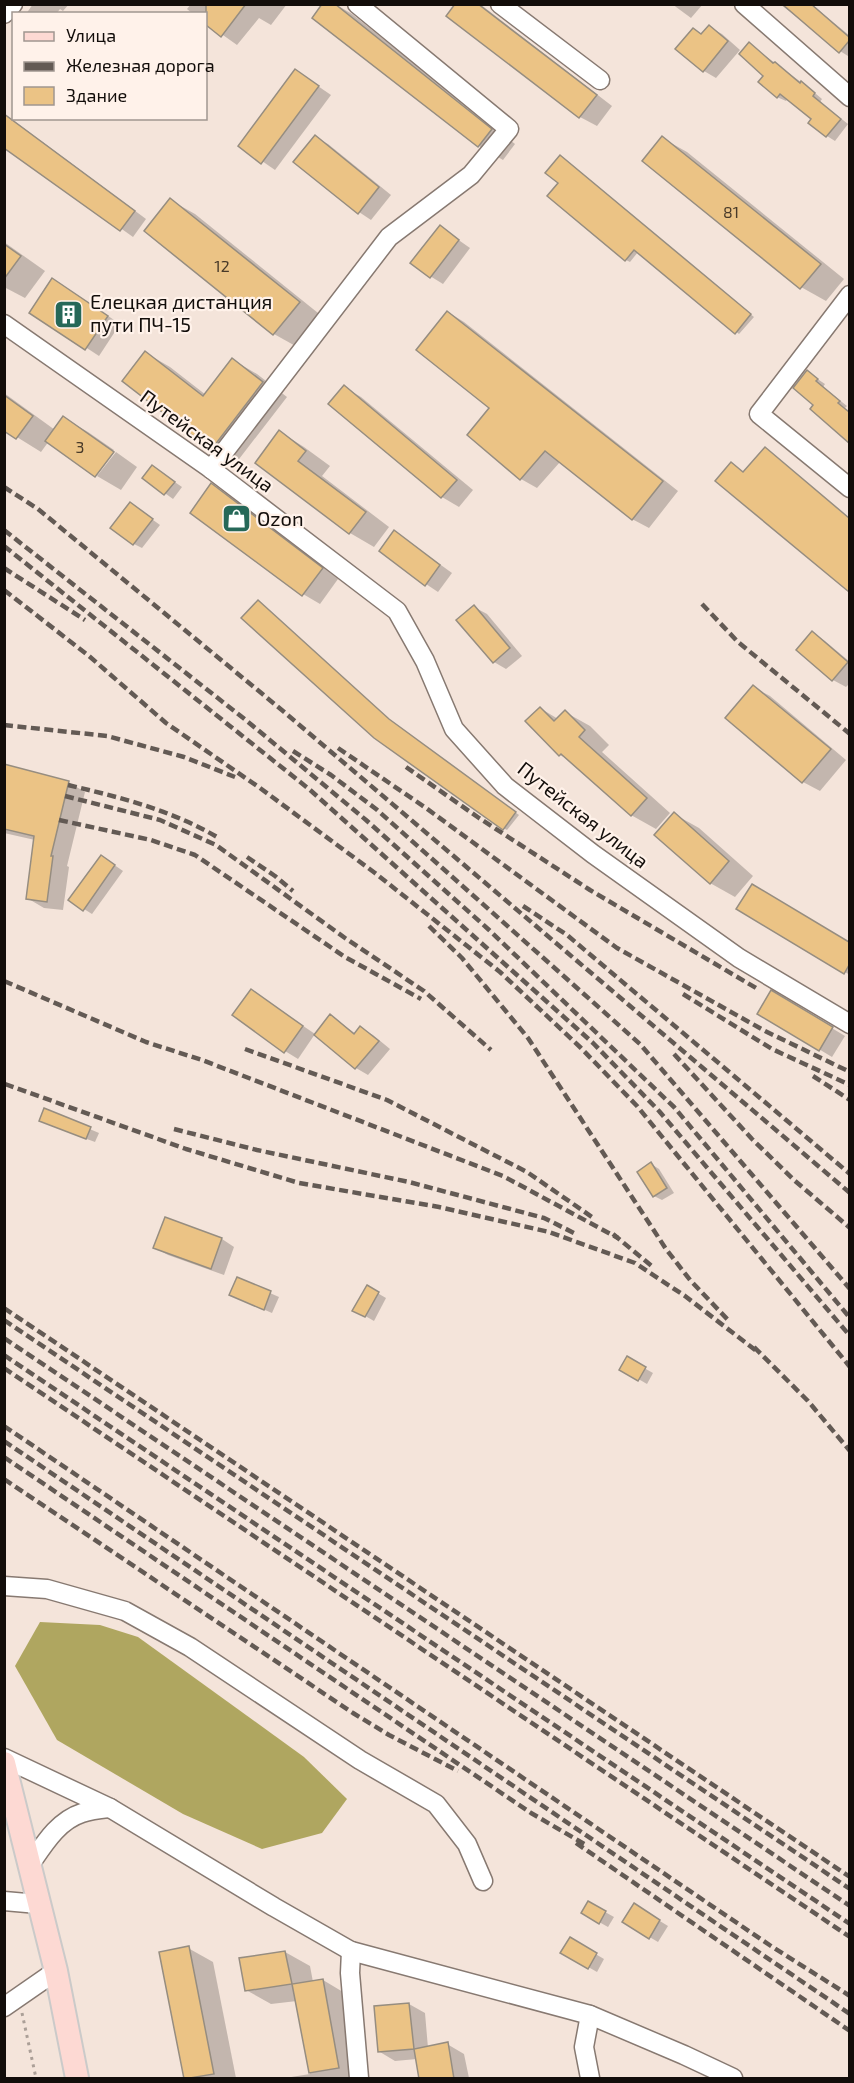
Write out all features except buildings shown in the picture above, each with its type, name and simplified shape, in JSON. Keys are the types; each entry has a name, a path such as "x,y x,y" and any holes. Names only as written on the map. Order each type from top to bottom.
{"main road":[{"path":"4,1763 56,1971 77,2079"}],"street":[{"path":"4,14 13,4"},
{"path":"211,469 389,237 471,175 509,129 357,4"},
{"path":"500,4 600,80"},
{"path":"744,4 849,97"},
{"path":"849,295 759,414 849,488"},
{"name":"Путейская улица","path":"4,324 211,469 397,611 425,661 454,729 506,786 593,854 739,958 849,1024"},
{"path":"4,1586 47,1589 125,1611 190,1647 360,1760 436,1804 467,1844 483,1881"},
{"path":"4,1758 111,1808 351,1951 590,2015 684,2055 733,2079"},
{"path":"29,1866 48,1839 65,1822 82,1813 111,1808"},
{"path":"4,1901 38,1904"},
{"path":"351,1951 350,1972 361,2077 359,2079"},
{"path":"12,2002 56,1971"},
{"path":"590,2015 584,2047 590,2079"}],"path":[{"path":"12,2002 36,2079"}],"shaded area":[{"path":"40,1622 100,1625 138,1637 304,1757 347,1799 322,1833 262,1849 183,1814 57,1740 15,1666"}],"railway":[{"path":"4,487 38,509 283,711 850,1193"},
{"path":"4,530 247,721 366,820 488,929 674,1107 850,1318"},
{"path":"4,546 309,789 593,1043 659,1111 850,1336"},
{"path":"4,568 85,620"},
{"path":"4,590 89,656 166,723 260,788 375,873 500,972 581,1048 637,1106 850,1367"},
{"path":"702,604 738,642 850,734"},
{"path":"4,725 107,736 184,757 235,777"},
{"path":"338,748 426,808 617,948 765,1031 850,1072"},
{"path":"293,751 331,775 376,809 640,1044 850,1289"},
{"path":"406,767 479,818 590,890 756,988"},
{"path":"68,785 163,812 217,837"},
{"path":"65,796 160,820 216,845 345,938 424,991 491,1050"},
{"path":"59,820 151,840 195,855 345,957 421,999"},
{"path":"247,857 293,891"},
{"path":"523,906 567,935 850,1174"},
{"path":"429,926 462,958 528,1038 666,1249 690,1280 729,1321"},
{"path":"4,981 146,1042 202,1060 503,1176 618,1238"},
{"path":"683,994 772,1049 850,1085"},
{"path":"245,1049 387,1100 527,1172 592,1217"},
{"path":"674,1054 752,1139 794,1180 850,1228"},
{"path":"813,1076 850,1100"},
{"path":"5,1084 186,1149 299,1183 439,1207 549,1232 635,1263 685,1296 759,1353"},
{"path":"174,1129 257,1150 409,1182 544,1218 576,1234"},
{"path":"613,1234 654,1268"},
{"path":"4,1308 850,1877"},
{"path":"4,1320 850,1889"},
{"path":"4,1338 850,1906"},
{"path":"754,1347 808,1401 850,1451"},
{"path":"4,1355 850,1924"},
{"path":"4,1368 850,1937"},
{"path":"4,1426 771,1946 850,1996"},
{"path":"4,1441 850,2014"},
{"path":"4,1457 531,1813 586,1845"},
{"path":"4,1479 353,1713 389,1735 458,1771"},
{"path":"576,1843 850,2031"}],"place":[{"name":"Елецкая дистанция пути ПЧ-15","path":"69,314"},
{"name":"Ozon","path":"236,519"}]}
